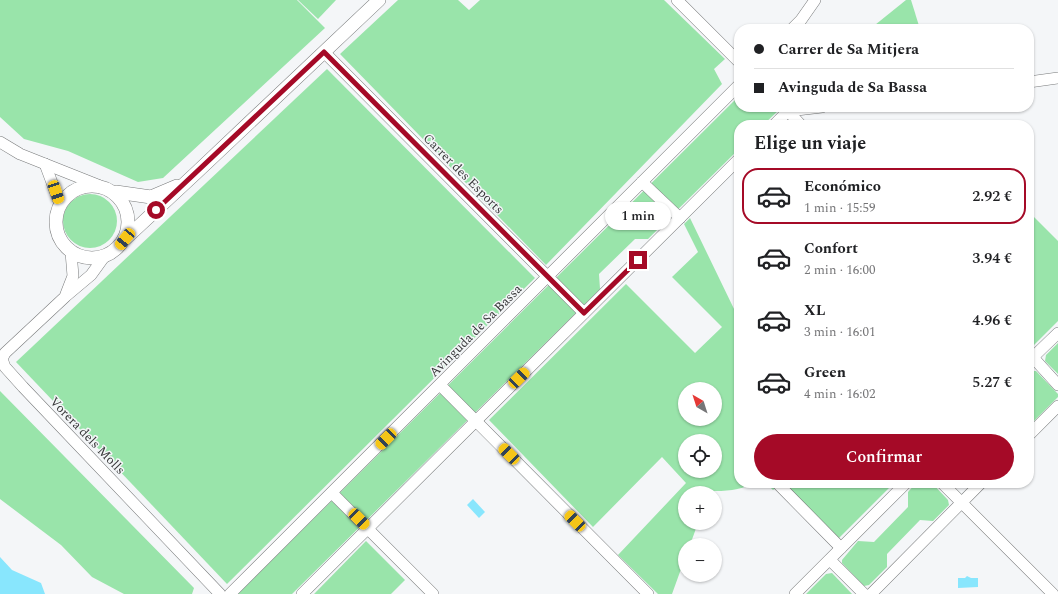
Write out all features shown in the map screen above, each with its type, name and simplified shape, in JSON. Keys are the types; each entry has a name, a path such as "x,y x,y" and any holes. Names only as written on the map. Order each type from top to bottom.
{"street":[{"path":"70,252 89,259 104,257 118,248 125,239 379,0"},
{"path":"677,0 734,57"},
{"path":"797,24 815,0"},
{"name":"Carrer des Esports","path":"324,52 584,313"},
{"path":"1034,81 1058,78"},
{"name":"Avinguda de Sa Bassa","path":"230,594 734,90"},
{"path":"788,112 796,120"},
{"path":"0,142 20,154 116,192 151,197 186,182"},
{"path":"45,164 60,204"},
{"path":"302,594 734,164"},
{"path":"642,182 680,218"},
{"path":"66,296 73,276 70,252 60,239 56,222 60,204 69,193 82,186 98,185"},
{"path":"116,192 126,209 129,225 125,239"},
{"name":"Vorera dels Molls","path":"104,257 91,275 66,296 5,353 2,359 5,367 220,594"},
{"path":"1034,354 1058,333"},
{"path":"1034,361 1058,385"},
{"path":"440,385 648,594"},
{"path":"1034,430 1058,406"},
{"path":"782,488 841,548"},
{"path":"795,594 901,488"},
{"path":"947,488 1053,594"},
{"path":"871,594 976,488"},
{"path":"332,493 433,594"},
{"path":"830,560 864,594"}],"green space":[{"path":"0,0 297,0 325,28 163,178 138,182 68,151 24,139 0,117"},
{"path":"298,0 336,0 318,19"},
{"path":"398,0 458,0 469,10 480,0 664,0 725,59 714,69 722,84 546,265 340,54"},
{"path":"906,0 911,0 918,24 876,24"},
{"path":"327,69 535,278 227,584 16,362"},
{"path":"734,101 734,112 777,112 768,120 734,120 734,154 648,239 635,239 599,274 600,289 292,594 238,594"},
{"path":"85,194 95,194 105,198 113,206 117,216 117,226 113,236 105,244 95,248 85,248 75,244 67,236 63,226 63,216 67,206 75,198"},
{"path":"1034,217 1058,241 1058,321 1034,345"},
{"path":"690,218 734,309 734,488 742,488 722,491 722,486 683,486 686,483 681,478 722,478 722,434 678,434 678,474 662,457 593,527 489,420 626,284 695,353 722,327 672,277 698,252 684,224"},
{"path":"1058,343 1058,374 1045,361 1046,355"},
{"path":"1034,371 1036,371 1058,394 1058,397 1034,421"},
{"path":"0,391 194,588 192,594 124,594 92,577 61,545 0,499"},
{"path":"787,488 889,488 838,539"},
{"path":"912,488 937,488 948,500 949,505 933,521 920,520 887,554 887,567 869,585 864,586 842,563 842,560 858,541 874,542 908,507 908,492"},
{"path":"678,491 678,530 695,530 693,538 678,538 678,577 672,594 658,594 618,555"},
{"path":"366,541 405,580 391,594 314,594"},
{"path":"832,573 852,594 806,594 826,574"}],"water":[{"path":"473,499 485,512 479,518 467,505"},
{"path":"0,557 12,570 41,583 45,594 0,594"},
{"path":"967,576 971,578 978,578 978,587 958,588 958,578 965,578"}],"route":[{"path":"156,210 324,52 584,313 638,260"}]}
